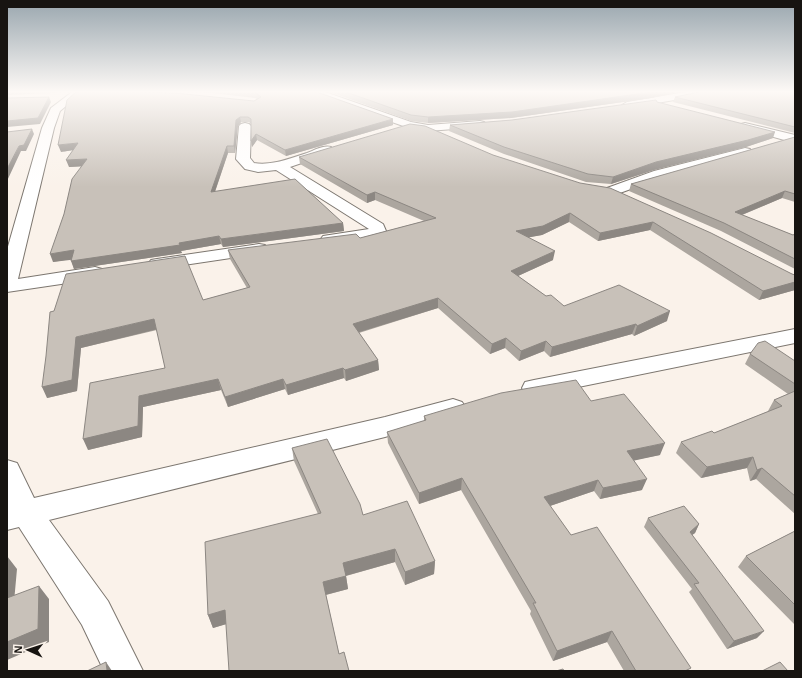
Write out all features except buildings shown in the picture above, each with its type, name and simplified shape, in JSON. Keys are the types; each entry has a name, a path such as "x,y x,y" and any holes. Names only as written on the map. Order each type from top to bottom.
{"street":[{"path":"7,282 41,128 44,124"},
{"path":"405,124 428,128 479,124"},
{"path":"735,124 793,138"},
{"path":"388,132 409,125"},
{"path":"245,126 243,159 249,166 262,168 278,165 335,147"},
{"path":"428,128 456,140"},
{"path":"771,144 793,138"},
{"path":"631,200 605,190 757,148"},
{"path":"278,165 377,227 378,231 372,234 311,242"},
{"path":"141,266 273,247"},
{"path":"7,286 109,271"},
{"path":"513,392 795,336"},
{"path":"16,515 385,427 475,402"},
{"path":"7,471 16,515 95,613 124,671"}]}
